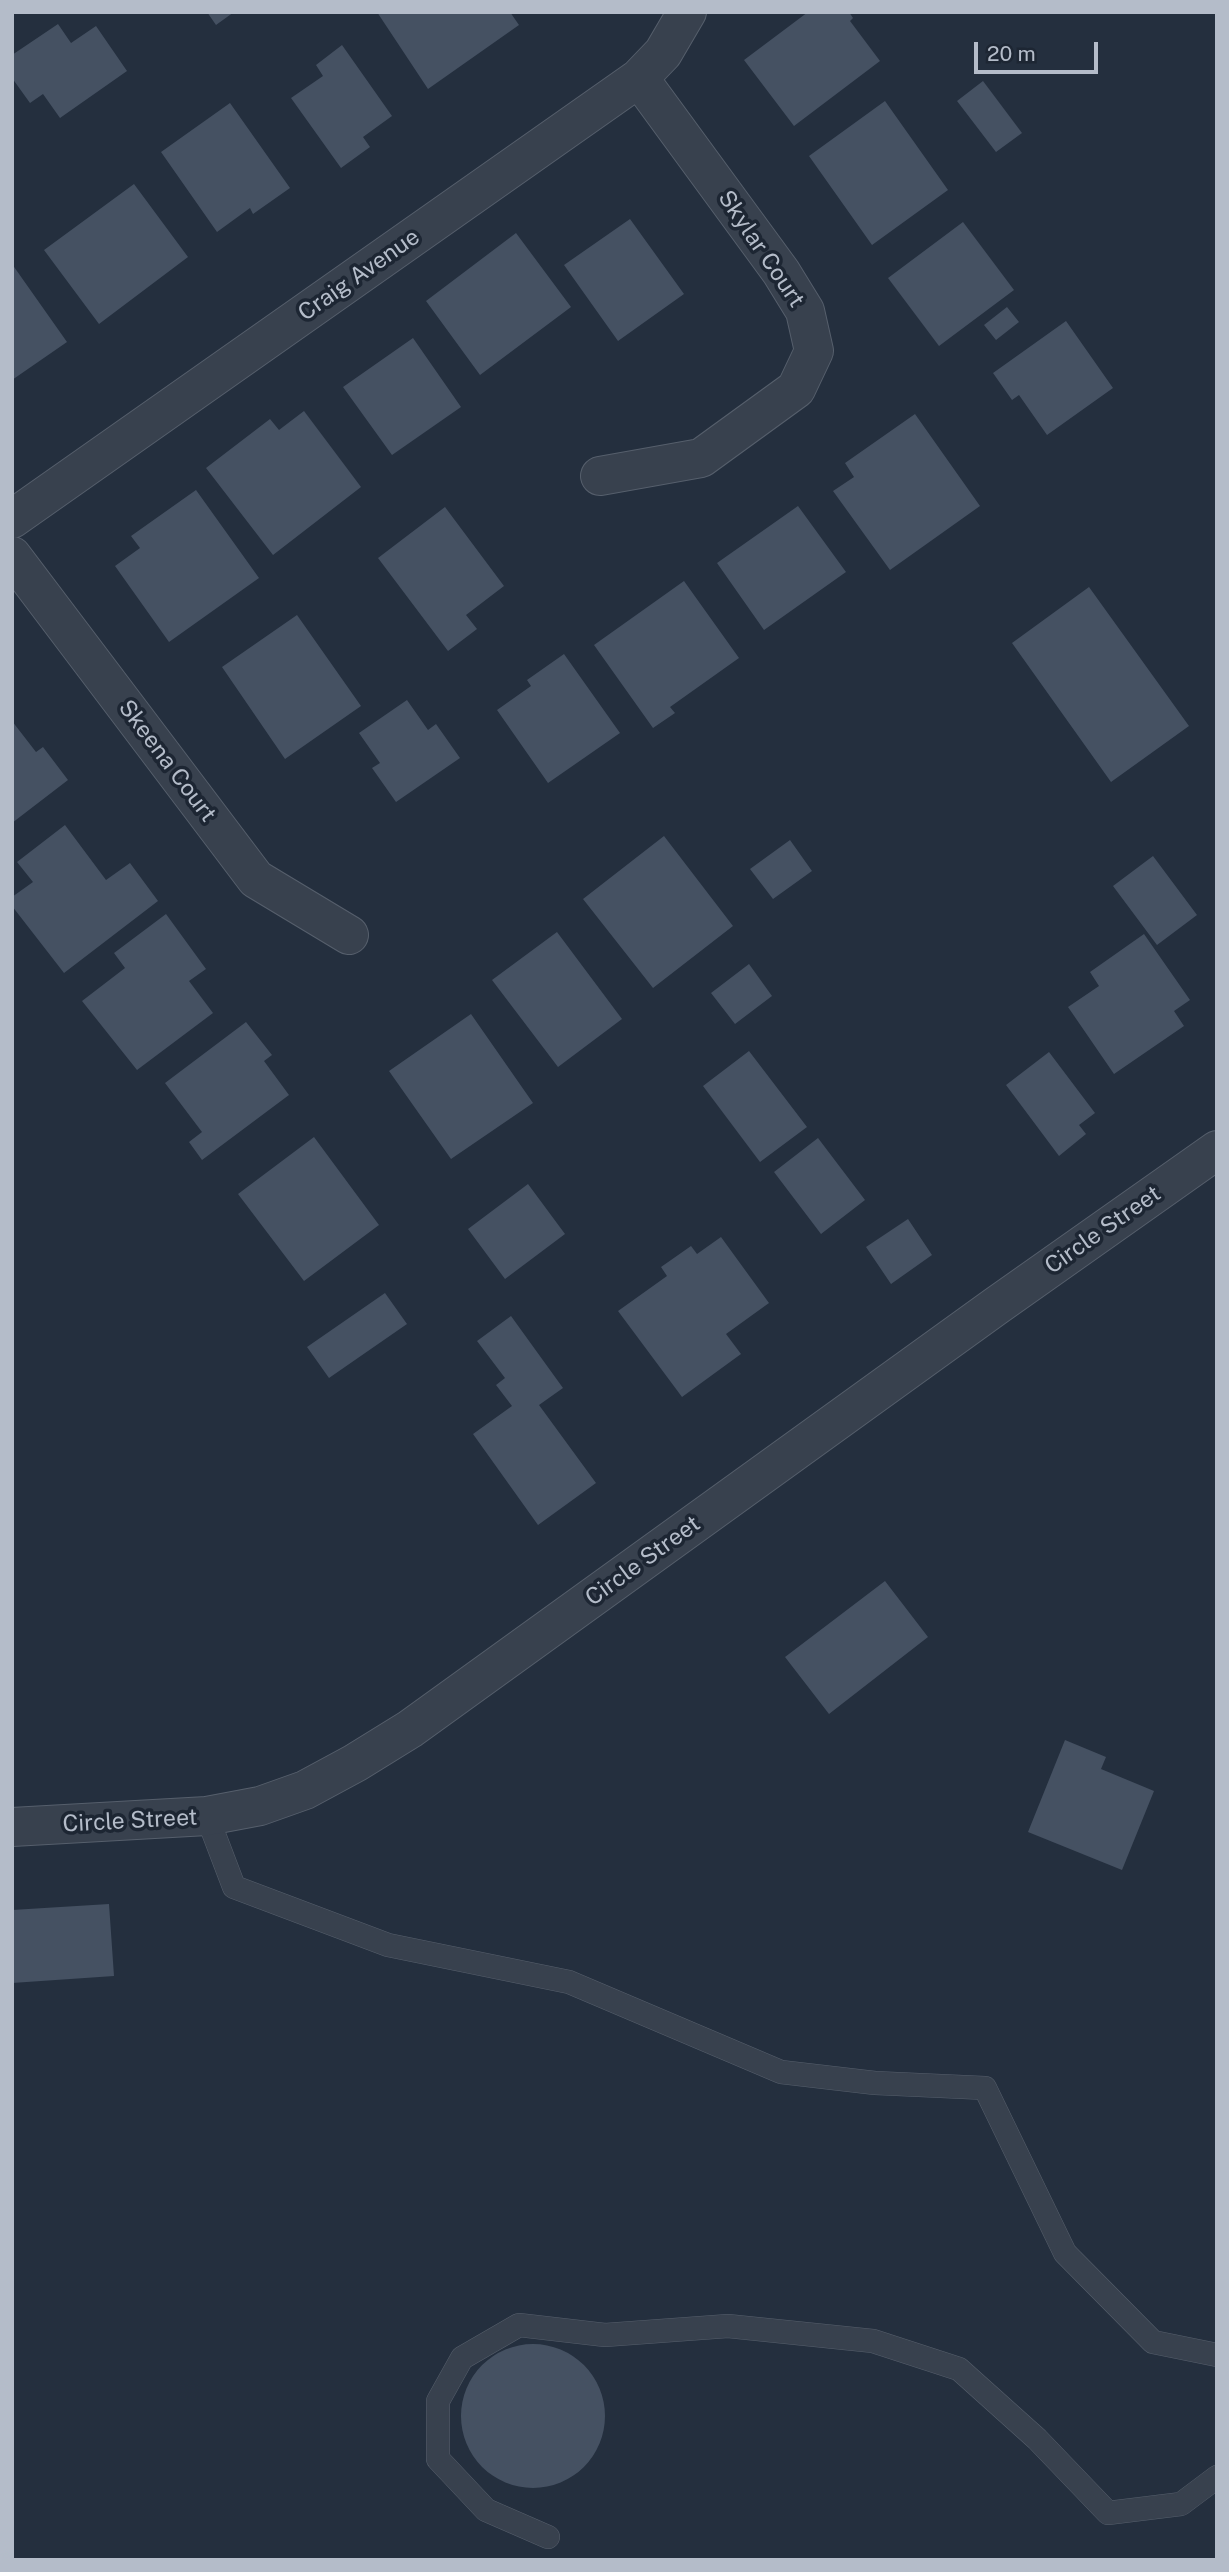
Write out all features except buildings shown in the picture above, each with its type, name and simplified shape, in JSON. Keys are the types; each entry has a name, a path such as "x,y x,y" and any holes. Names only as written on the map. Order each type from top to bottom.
{"street":[{"name":"Craig Avenue","path":"12,519 639,78 663,53 687,12"},
{"name":"Skylar Court","path":"600,476 701,458 796,389 814,351 805,312 781,272 639,78"},
{"name":"Skeena Court","path":"12,556 256,879 349,935"},
{"name":"Circle Street","path":"12,1828 207,1816 260,1805 305,1790 410,1729 1217,1150"}],"lane":[{"path":"207,1816 234,1887 388,1945 569,1982 781,2072 876,2083 985,2088 1065,2253 1153,2342 1217,2355"},
{"path":"548,2537 486,2510 438,2459 438,2401 462,2358 519,2325 605,2334 728,2326 873,2341 959,2369 1037,2439 1108,2513 1181,2504 1217,2477"}]}
